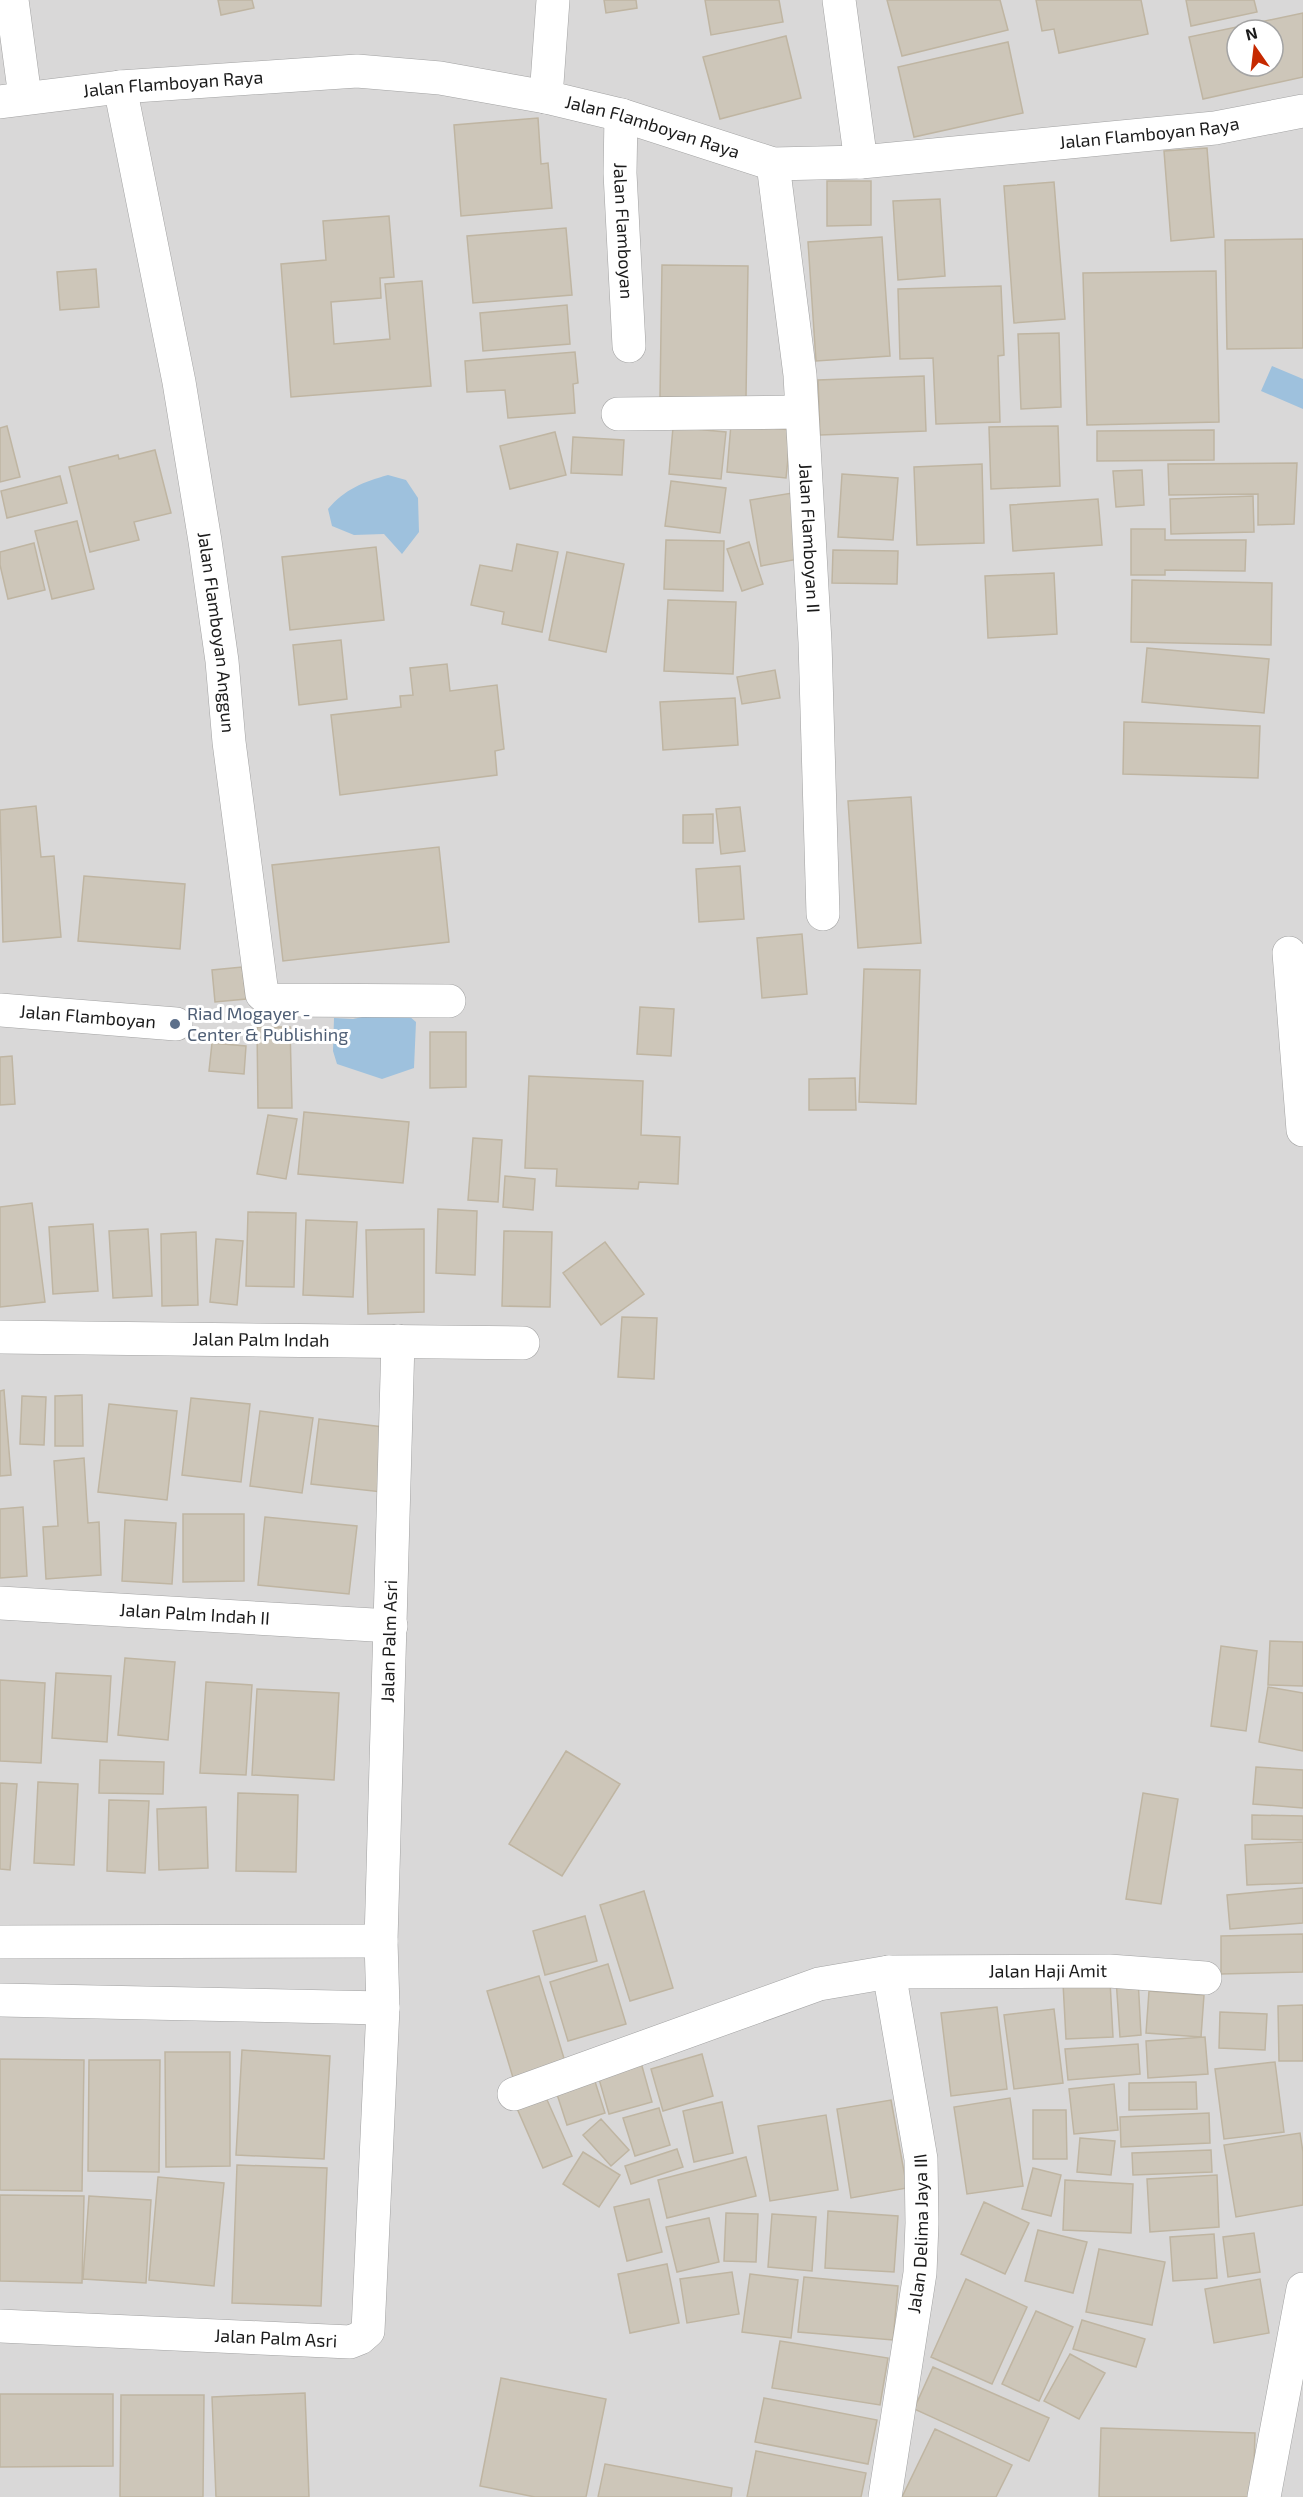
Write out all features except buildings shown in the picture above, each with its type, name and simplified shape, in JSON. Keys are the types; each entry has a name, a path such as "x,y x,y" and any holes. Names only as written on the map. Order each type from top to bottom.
{"street":[{"path":"12,0 12,100"},
{"path":"546,97 553,0"},
{"path":"839,0 861,162"},
{"name":"Jalan Flamboyan Raya","path":"12,100 120,87 357,71 440,78 546,97 621,116 773,164 861,162 1215,128 1303,111"},
{"name":"Jalan Flamboyan Anggun","path":"120,87 179,382 205,541 222,661 229,742 262,994 269,1000 448,1001"},
{"name":"Jalan Flamboyan","path":"621,116 620,173 629,346"},
{"name":"Jalan Flamboyan II","path":"773,164 800,375 815,642 823,914"},
{"path":"618,414 801,411"},
{"path":"1290,953 1303,1130"},
{"name":"Jalan Flamboyan","path":"0,1010 176,1024"},
{"name":"Jalan Palm Indah","path":"0,1337 523,1343"},
{"name":"Jalan Palm Asri","path":"0,2326 350,2342 360,2338 368,2331 382,2008 381,1941 398,1341"},
{"name":"Jalan Palm Indah II","path":"0,1603 391,1626"},
{"path":"0,1942 381,1941"},
{"name":"Jalan Haji Amit","path":"514,2094 819,1984 889,1972 1109,1971 1204,1978"},
{"name":"Jalan Delima Jaya III","path":"885,2497 920,2273 922,2223 921,2159 889,1972"},
{"path":"0,2000 382,2008"},
{"path":"1264,2497 1303,2289"}],"shaded area":[{"path":"0,0 1303,0 1303,2497 0,2497"}],"water":[{"path":"1272,366 1303,379 1303,409 1261,391"},
{"path":"388,475 406,480 418,498 419,532 402,554 384,534 354,535 332,526 328,509 341,496 355,487"},
{"path":"376,1014 409,1016 416,1022 414,1068 382,1079 337,1064 333,1051 334,1018 353,1019"}],"place":[{"name":"Riad Mogayer - Center & Publishing","path":"175,1024"}]}
